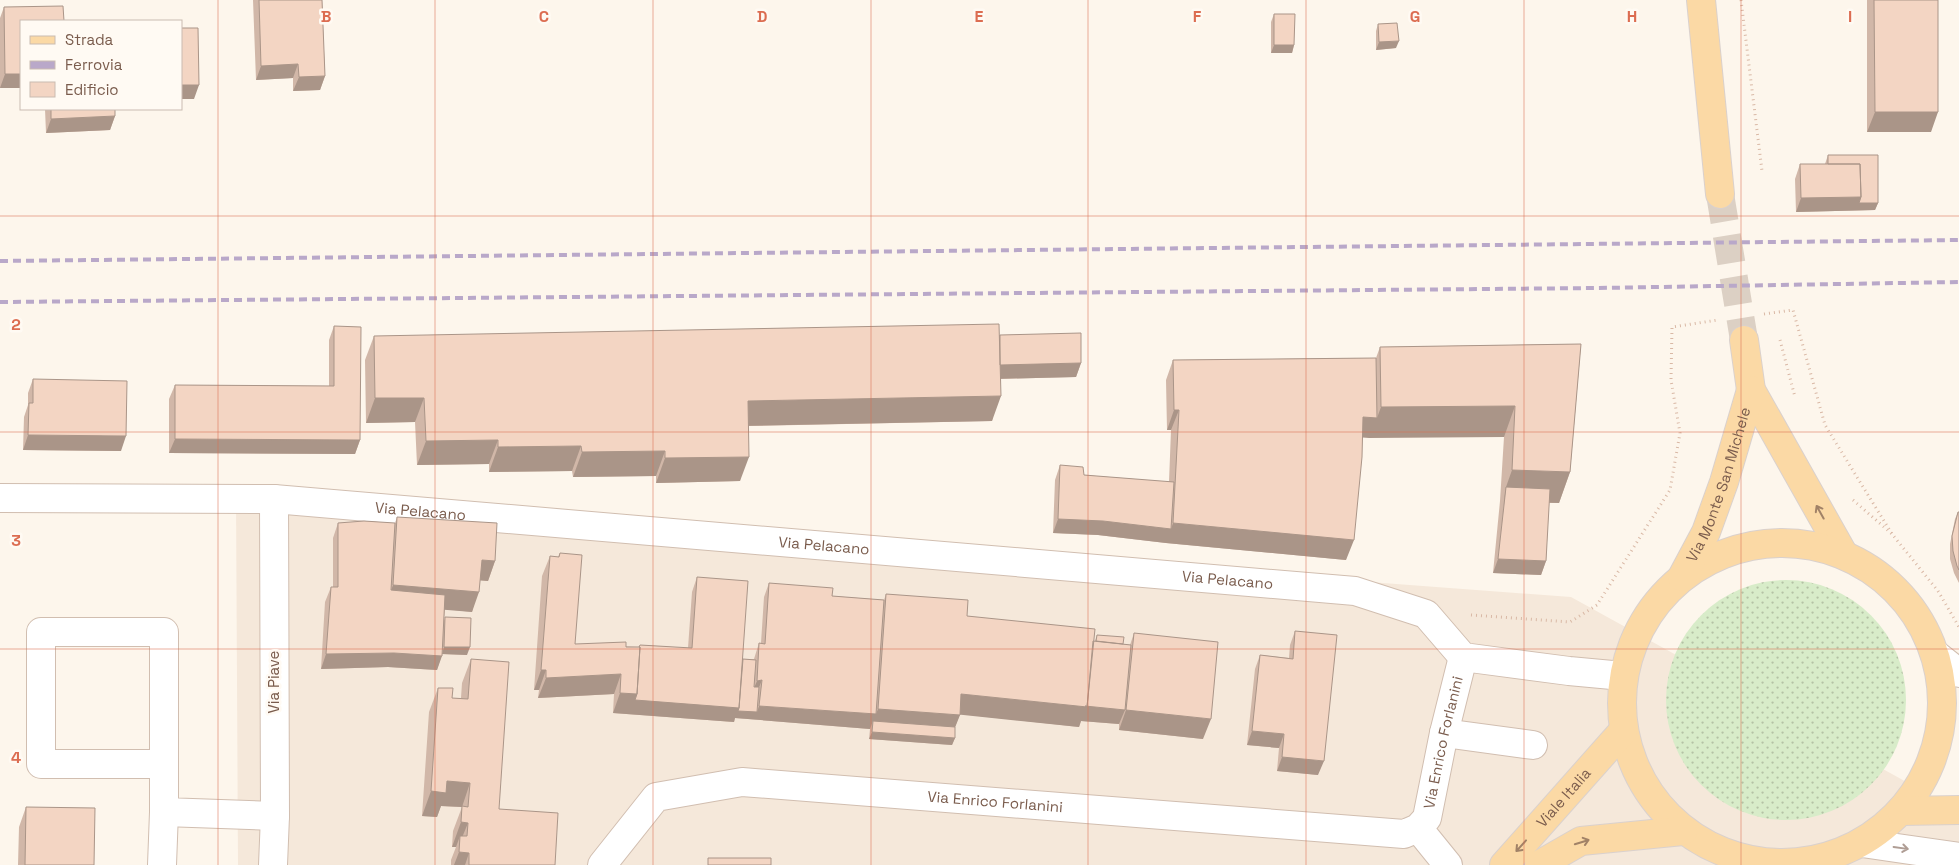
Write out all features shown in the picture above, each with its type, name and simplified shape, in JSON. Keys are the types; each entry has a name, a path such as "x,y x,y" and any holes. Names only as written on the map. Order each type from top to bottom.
{"main road":[{"path":"1701,0 1720,194"},
{"name":"Via Monte San Michele","path":"1736,330 1751,390 1844,555"},
{"name":"Via Monte San Michele","path":"1682,577 1706,532 1724,482 1751,390"},
{"path":"1760,544 1803,544 1844,555 1884,578 1915,612 1954,688 1926,775 1902,811 1862,843 1813,861 1761,864 1720,852 1683,830 1655,802 1634,769 1623,731 1623,676 1634,639 1654,605 1682,577 1719,556 1760,544"},
{"name":"Viale Italia","path":"1504,865 1623,731"},
{"path":"1902,811 1959,810"},
{"path":"1539,865 1581,840 1683,830"}],"street":[{"name":"Via Pelacano","path":"0,498 274,499 1355,591 1426,614 1464,656"},
{"name":"Via Piave","path":"273,865 275,816 274,499"},
{"path":"162,865 164,812 164,632 41,632 40,764 163,764"},
{"path":"1464,656 1569,671 1623,676"},
{"name":"Via Enrico Forlanini","path":"602,865 656,797 742,782 1404,834 1418,828 1427,818 1444,732 1464,656"},
{"path":"1444,732 1534,745"},
{"path":"164,812 275,816"},
{"name":"Via Enrico Forlanini","path":"1418,828 1448,865"},
{"path":"1862,843 1946,859"}],"path":[{"path":"1741,0 1762,171"},
{"path":"1756,315 1793,310 1825,425 1892,534 1938,590 1959,627"},
{"path":"1464,656 1470,614 1570,622 1597,605 1670,490 1680,432 1671,380 1672,327 1736,330"},
{"path":"1777,331 1796,402"},
{"path":"1850,497 1892,534"}],"shaded area":[{"path":"236,497 1571,597 1959,811 1959,865 238,865"}],"green space":[{"path":"1774,580 1798,580 1821,585 1843,594 1871,615 1886,633 1897,654 1904,677 1906,700 1904,723 1897,746 1886,767 1871,785 1843,806 1821,815 1798,820 1774,820 1751,815 1729,806 1710,793 1693,776 1680,757 1671,735 1666,712 1666,688 1671,665 1680,643 1693,624 1710,607 1729,594 1751,585"}],"building":[{"path":"259,0 322,0 325,76 299,77 298,64 261,66"},
{"path":"1874,0 1938,0 1938,112 1875,112"},
{"path":"63,6 64,20 20,20 20,74 5,74 4,7"},
{"path":"1274,14 1295,14 1294,45 1274,45"},
{"path":"1397,23 1399,41 1379,42 1378,24"},
{"path":"182,28 198,28 199,85 182,85"},
{"path":"51,110 115,110 115,116 51,119"},
{"path":"1828,155 1878,155 1878,203 1859,203 1861,197 1860,164 1828,164"},
{"path":"1800,164 1860,164 1861,197 1801,198"},
{"path":"999,324 1001,396 748,401 749,457 665,458 665,451 582,452 581,446 498,447 498,440 426,441 424,398 375,398 374,336"},
{"path":"334,326 361,327 360,440 175,439 175,385 334,386"},
{"path":"1081,333 1081,363 1000,365 1000,335"},
{"path":"1581,344 1570,472 1512,470 1515,406 1381,407 1380,347"},
{"path":"1376,358 1377,418 1363,417 1362,457 1354,540 1173,523 1179,410 1174,410 1173,360"},
{"path":"33,379 127,381 126,436 28,435 29,403 33,403"},
{"path":"1060,465 1083,467 1084,475 1174,482 1171,529 1103,521 1058,519"},
{"path":"1506,487 1550,489 1546,561 1498,559"},
{"path":"1958,512 1959,570 1953,551 1952,536"},
{"path":"397,517 497,523 495,561 482,560 479,592 393,585"},
{"path":"364,521 395,523 391,590 445,595 442,656 394,653 326,654 331,587 338,587 338,523"},
{"path":"560,553 582,555 575,644 626,642 626,647 640,647 637,694 620,693 621,674 546,678 546,670 541,670 550,556 559,557"},
{"path":"697,577 748,581 739,708 635,700 640,645 692,648"},
{"path":"769,583 833,588 832,596 884,600 876,714 759,706 762,680 757,681 759,643 765,644"},
{"path":"886,594 968,600 967,616 1095,629 1087,707 961,694 960,715 878,709"},
{"path":"445,617 471,618 470,647 444,647"},
{"path":"1295,631 1337,635 1324,761 1282,757 1284,734 1252,731 1260,655 1293,659"},
{"path":"1134,633 1218,642 1211,719 1126,710"},
{"path":"1097,635 1124,637 1123,644 1096,641"},
{"path":"1093,641 1131,645 1125,710 1087,706"},
{"path":"471,659 509,662 499,809 558,813 555,865 469,865 469,853 459,852 460,836 467,836 468,823 461,822 462,806 468,807 470,783 447,781 446,793 431,791 438,688 453,688 452,698 468,699"},
{"path":"743,659 756,660 754,687 759,687 757,712 738,711"},
{"path":"873,721 955,727 955,738 872,732"},
{"path":"26,807 95,808 94,865 25,865"},
{"path":"708,858 771,858 771,865 708,865"}],"tunnel":[{"path":"1720,194 1744,340"}],"railway":[{"path":"0,261 1959,240"},
{"path":"0,302 1598,288 1959,282"}]}
